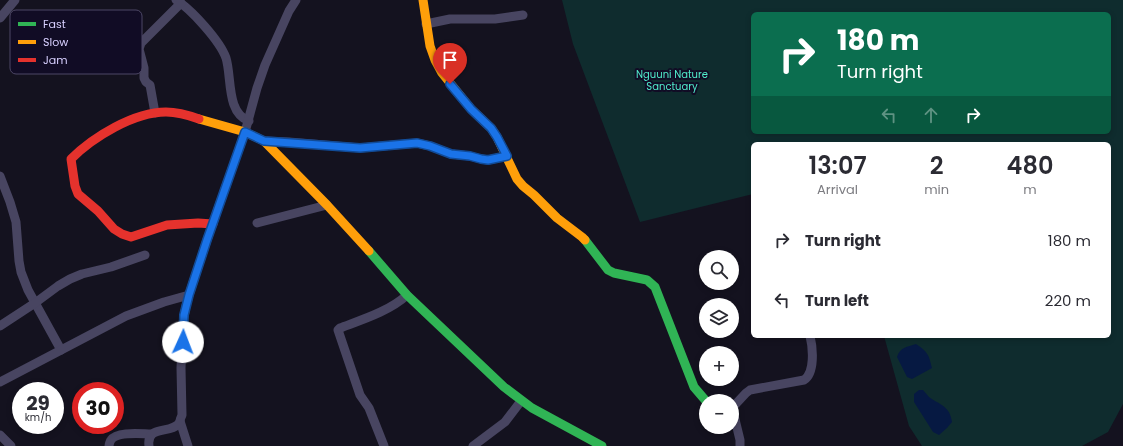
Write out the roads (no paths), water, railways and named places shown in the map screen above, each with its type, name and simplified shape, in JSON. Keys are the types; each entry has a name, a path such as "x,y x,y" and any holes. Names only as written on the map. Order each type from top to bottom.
{"street":[{"path":"0,18 15,0"},
{"path":"109,446 110,440 115,436 124,434 151,434 173,427 180,422 182,416 184,323 189,295 249,122 257,88 265,65 289,11 296,0"},
{"path":"423,0 428,39 432,52 442,73 471,109 491,128 507,156 515,175 523,186 557,218 582,237 608,270 614,273 647,280 655,287 686,370 694,387 700,394"},
{"path":"142,42 182,3 215,39 222,49 228,65 234,105 240,117 249,122"},
{"path":"426,24 459,18 495,19 523,15"},
{"path":"142,62 144,68 144,78 150,86 155,113"},
{"path":"213,224 198,223 167,225 134,236 129,237 122,234 114,228 98,211 82,199 76,190 71,161 73,157 98,137 122,123 142,115 155,113 166,112 187,115 245,132 264,141 327,205 375,257 407,295 504,387 521,401 602,446"},
{"path":"264,141 360,148 417,143 451,154 481,159 488,160 507,156"},
{"path":"0,176 16,222 21,272 28,290 61,350"},
{"path":"257,223 327,205"},
{"path":"0,326 70,279 145,255"},
{"path":"0,382 126,316 164,302 189,295"},
{"path":"384,446 369,408 360,395 338,330 391,307 400,302 407,295"},
{"path":"739,400 750,390 804,380 807,378 811,371 812,354 810,338"},
{"path":"473,446 505,422 521,401"},
{"path":"180,422 188,446"},
{"path":"150,446 149,438 151,434"},
{"path":"739,434 740,446"},
{"path":"0,435 11,446"}],"water":[{"path":"916,344 927,354 932,368 912,379 907,377 897,357 902,349"},
{"path":"919,390 923,390 929,397 944,406 949,412 952,422 939,435 933,432 914,402 914,394"}],"park label":[{"name":"Nguuni Nature Sanctuary","path":"672,80"}]}
